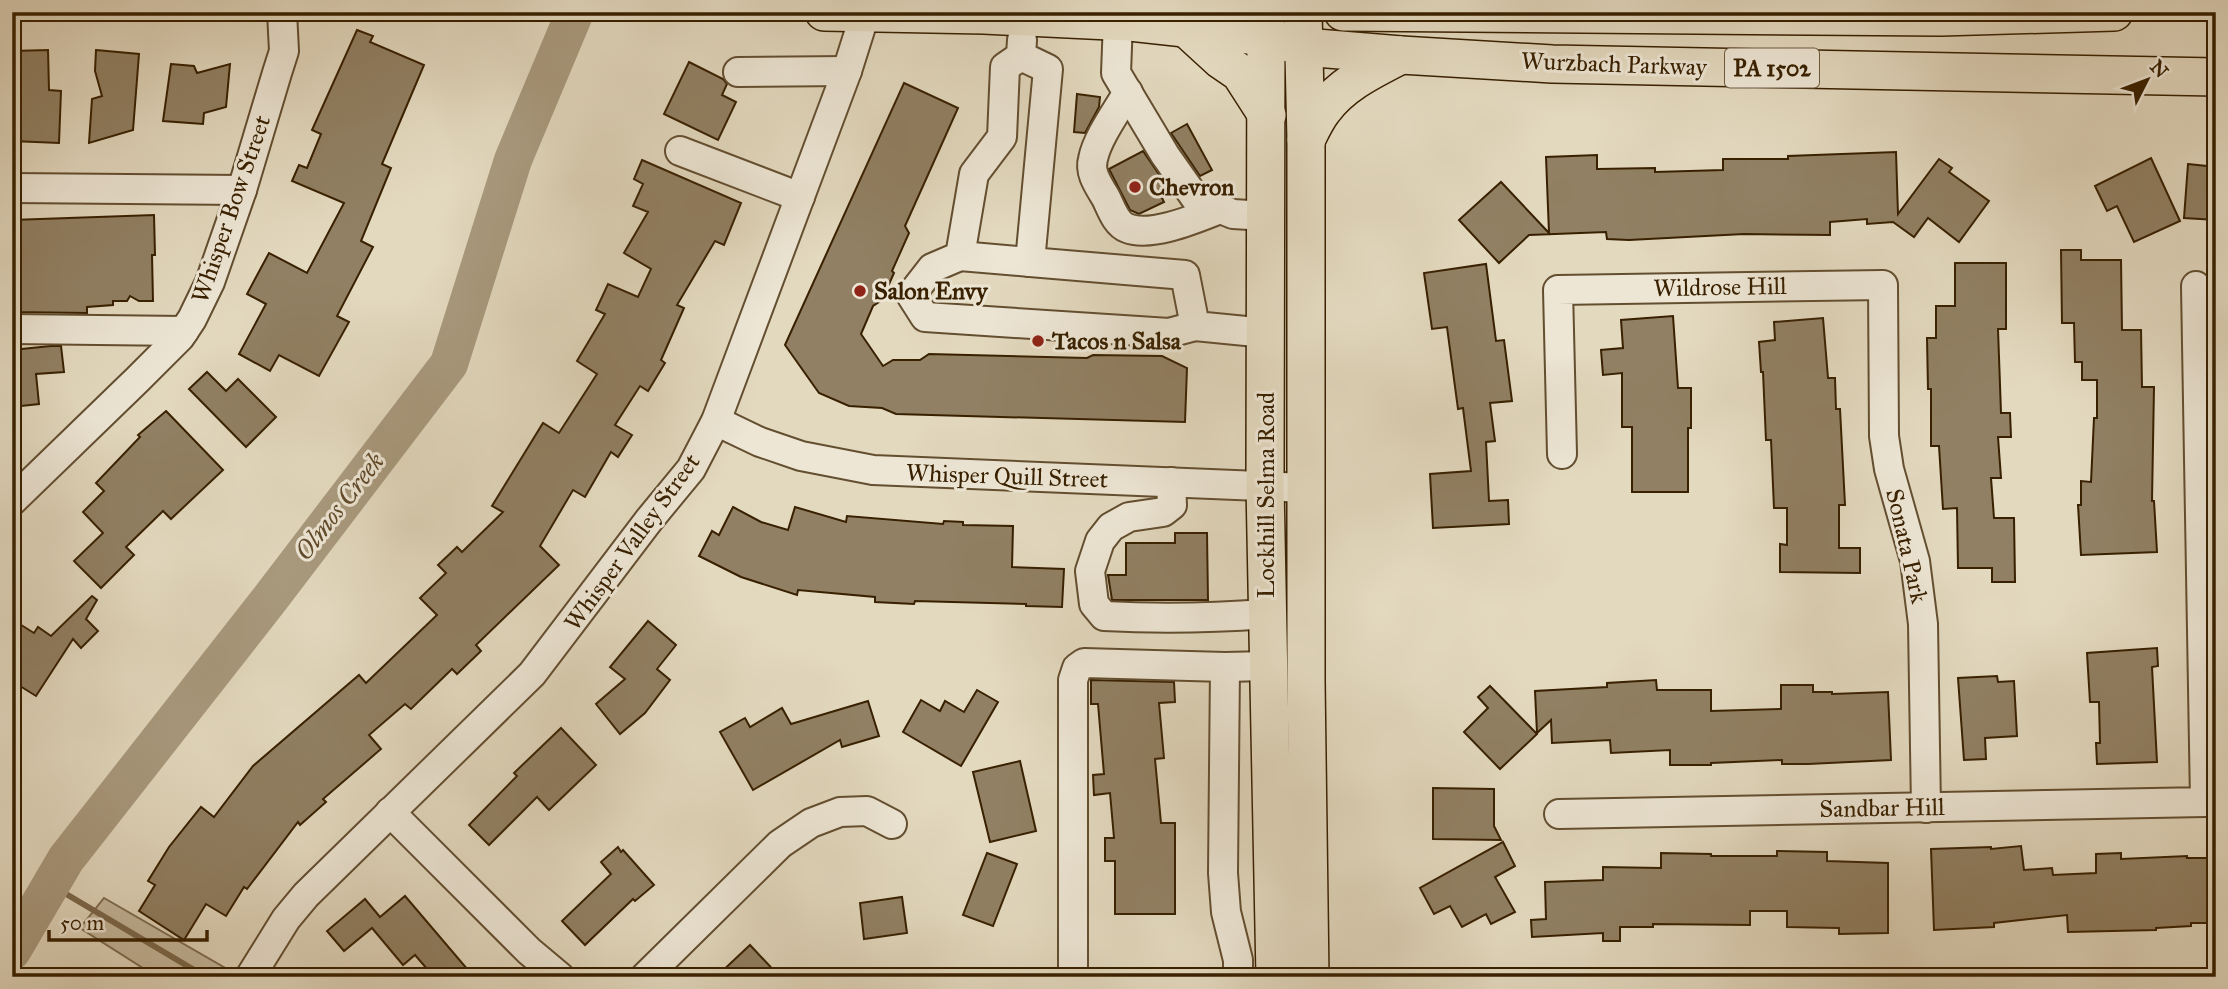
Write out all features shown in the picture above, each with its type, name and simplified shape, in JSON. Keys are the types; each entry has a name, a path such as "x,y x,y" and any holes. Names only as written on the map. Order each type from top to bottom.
{"main road":[{"name":"Wurzbach Parkway","path":"824,12 1024,16 1185,27 1266,24 1303,29 1401,55 1552,64 2216,77"},
{"name":"Wurzbach Parkway","path":"1343,12 1941,17 2114,12"},
{"name":"Lockhill Selma Road","path":"1266,24 1266,614 1275,977"},
{"path":"1185,27 1221,60 1240,73 1267,115"},
{"name":"Lockhill Selma Road","path":"1303,29 1306,140 1306,681 1310,977"},
{"path":"1306,140 1322,111 1342,90 1401,55"},
{"path":"1266,333 1306,337"}],"street":[{"name":"Whisper Bow Street","path":"12,502 184,331 202,301 242,190 284,51 282,12"},
{"name":"Whisper Valley Street","path":"250,977 286,919 306,895 533,674 691,468 716,421 847,71 865,13"},
{"path":"1021,56 1024,16"},
{"path":"1118,21 1116,72 1165,155 1196,199 1233,214 1266,216"},
{"path":"960,256 974,174 1002,137 1005,67 1021,56"},
{"path":"1021,56 1048,69 1030,262"},
{"path":"737,72 847,71"},
{"path":"1128,92 1092,161 1093,173 1118,222 1126,228 1139,230 1176,226 1220,209"},
{"path":"680,151 800,197"},
{"path":"12,188 242,190"},
{"path":"1195,326 1185,275 960,256 932,268 911,295 925,317 1170,333 1195,326 1266,333"},
{"name":"Wildrose Hill","path":"1562,454 1558,289 1883,285"},
{"name":"Sonata Park","path":"1883,285 1884,436 1889,469 1915,561 1923,624 1926,808"},
{"path":"2196,286 2208,599"},
{"path":"12,329 184,331"},
{"name":"Whisper Quill Street","path":"716,421 760,442 801,456 853,467 1306,488"},
{"path":"1171,482 1172,505 1163,512 1129,517 1111,527 1100,541 1090,571 1094,604 1104,616 1201,619 1266,614"},
{"name":"Sandbar Hill","path":"1559,814 2205,802 2208,599"},
{"path":"1073,977 1073,680 1077,668 1084,663 1225,667 1306,681"},
{"path":"1225,667 1223,873 1226,912 1238,960 1238,977"},
{"path":"645,977 780,844 811,823 840,812 867,811 892,824"},
{"path":"390,812 529,951 560,977"}],"shaded area":[{"path":"104,898 229,970 312,972 343,977 157,977 80,928"}],"building":[{"path":"357,30 373,36 370,42 424,65 382,164 391,168 361,241 373,247 337,316 349,322 319,376 279,355 270,371 239,354 266,304 247,294 269,253 307,273 344,203 292,181 299,165 307,168 321,134 312,130"},
{"path":"48,50 49,90 61,91 59,143 12,141 12,51"},
{"path":"96,50 139,54 133,130 89,143 92,99 102,96 95,71"},
{"path":"689,62 723,79 727,84 722,95 736,102 718,140 664,114"},
{"path":"171,64 194,66 197,73 230,64 226,107 204,113 203,124 163,121"},
{"path":"904,83 958,108 905,226 909,233 892,271 894,273 882,300 873,306 861,334 883,366 893,360 920,360 929,354 1087,358 1093,355 1162,356 1187,368 1185,422 896,414 882,408 849,406 819,393 785,345"},
{"path":"1077,94 1100,97 1099,107 1085,133 1074,132"},
{"name":"Chevron","path":"1187,124 1212,170 1200,176 1171,133"},
{"name":"Chevron","path":"1143,151 1171,192 1161,196 1164,202 1139,214 1130,210 1109,169"},
{"path":"1896,152 1898,214 1939,159 1952,168 1949,172 1989,201 1959,242 1928,218 1914,237 1893,222 1867,224 1867,219 1830,222 1830,235 1744,234 1629,240 1607,239 1606,232 1529,235 1499,263 1459,220 1501,182 1549,233 1546,157 1597,155 1597,169 1655,168 1655,172 1723,170 1723,159 1788,159 1788,156"},
{"path":"2151,158 2180,221 2134,242 2117,206 2107,211 2095,186"},
{"path":"642,160 741,203 724,245 715,241 677,305 684,308 661,360 665,363 648,391 640,386 615,425 632,435 618,457 611,452 585,497 573,490 540,546 559,565 476,645 481,651 457,674 452,669 411,709 405,704 369,735 381,749 323,799 326,802 300,825 298,822 247,889 244,887 226,916 206,904 184,940 139,911 155,885 148,881 169,847 201,807 214,817 253,766 359,675 366,683 437,615 420,598 446,573 438,565 457,547 462,552 503,512 492,506 543,423 559,433 597,374 577,361 605,314 596,310 608,284 638,297 651,269 624,253 648,212 633,206 643,184 634,179"},
{"path":"2188,164 2216,167 2216,220 2184,218"},
{"path":"154,215 153,301 139,301 130,296 127,301 113,301 113,305 87,307 87,313 12,312 12,220"},
{"path":"2061,250 2081,250 2081,260 2121,260 2122,330 2141,330 2142,387 2154,387 2152,501 2157,552 2081,555 2078,505 2081,505 2081,481 2091,482 2094,418 2097,418 2097,380 2082,380 2082,362 2075,362 2074,323 2062,323"},
{"path":"1955,263 2006,263 2006,329 1998,329 2001,413 2010,413 2011,437 1998,437 2001,478 1991,478 1994,518 2014,518 2015,582 1992,582 1992,568 1958,568 1957,508 1943,509 1939,446 1931,446 1931,389 1928,389 1927,338 1936,338 1936,306 1955,306"},
{"path":"1486,264 1496,341 1504,340 1512,401 1490,403 1495,441 1486,442 1489,501 1508,500 1509,524 1433,528 1430,474 1471,471 1463,408 1458,409 1447,327 1432,329 1424,273"},
{"path":"1673,316 1678,388 1691,388 1688,492 1632,492 1632,427 1622,427 1622,373 1603,375 1601,350 1623,348 1621,320"},
{"path":"1823,318 1828,378 1835,378 1836,409 1840,409 1845,505 1839,505 1839,548 1860,548 1860,573 1780,572 1780,544 1787,545 1787,508 1774,508 1771,440 1766,440 1759,342 1775,340 1774,322"},
{"path":"61,346 64,372 36,374 39,404 12,407 12,350"},
{"path":"207,372 226,391 238,379 276,417 246,447 189,389"},
{"path":"166,411 223,470 171,519 163,511 126,547 134,555 101,588 74,561 103,533 83,512 104,491 96,483 140,437 138,435"},
{"path":"733,507 761,522 788,530 795,507 846,522 847,516 943,524 944,521 963,522 963,525 1013,526 1012,567 1064,569 1062,607 875,602 875,597 798,590 797,595 741,577 699,556 712,531 719,535"},
{"path":"1175,533 1207,533 1208,600 1112,600 1108,575 1126,575 1126,543 1175,543"},
{"path":"92,596 97,600 86,619 98,631 81,648 73,639 36,696 12,681 12,632 18,623 34,633 38,627 51,636"},
{"path":"648,621 676,645 657,669 670,680 645,713 620,734 596,704 625,679 610,667"},
{"path":"2157,648 2158,666 2152,667 2157,762 2097,764 2096,743 2100,743 2099,702 2090,702 2087,653"},
{"path":"1997,676 1998,682 2014,681 2017,736 1985,738 1986,759 1964,760 1958,678"},
{"path":"1091,680 1174,682 1175,702 1159,703 1164,758 1155,759 1161,823 1175,823 1175,914 1115,914 1115,861 1105,861 1105,838 1114,838 1110,793 1094,795 1093,775 1104,774 1098,704 1091,704"},
{"path":"1656,680 1657,690 1711,690 1711,711 1781,709 1781,685 1813,685 1813,692 1832,694 1888,692 1891,760 1782,764 1782,760 1670,765 1670,750 1611,753 1610,740 1552,743 1551,720 1537,733 1535,691 1607,687 1607,683"},
{"path":"1490,686 1537,734 1500,769 1464,732 1488,708 1478,697"},
{"path":"977,690 998,702 961,766 903,732 921,700 940,711 945,701 964,712"},
{"path":"868,701 879,736 842,747 840,740 753,790 720,732 745,718 750,727 782,708 791,724"},
{"path":"561,728 596,765 549,810 537,797 489,845 469,825 517,776 514,773"},
{"path":"1020,761 1036,831 990,842 973,772"},
{"path":"1433,788 1494,789 1494,826 1501,840 1433,839"},
{"path":"1503,842 1515,866 1495,877 1515,912 1491,924 1486,914 1462,927 1450,906 1434,914 1420,888"},
{"path":"2021,846 2024,870 2052,868 2053,875 2096,873 2096,854 2121,853 2121,859 2187,856 2216,858 2216,923 2191,923 2191,926 2156,930 2068,932 2067,915 1994,923 1994,927 1934,930 1931,849"},
{"path":"618,847 654,885 635,901 633,899 585,945 562,921 611,874 601,862"},
{"path":"1777,851 1827,852 1827,861 1888,863 1888,933 1839,934 1839,928 1787,927 1787,911 1750,911 1750,925 1653,924 1653,927 1620,927 1620,941 1603,941 1603,933 1532,937 1531,920 1546,919 1545,882 1603,880 1603,867 1661,868 1661,853 1777,856"},
{"path":"987,853 1017,864 993,926 963,915"},
{"path":"405,896 474,977 434,977 415,955 403,965 372,928 344,951 327,931 365,899 380,917"},
{"path":"902,897 907,933 864,939 860,903"},
{"path":"750,945 780,977 716,977"}],"waterway":[{"name":"Olmos Creek","path":"12,951 66,859 449,364 513,160 575,12"},
{"path":"51,885 206,977"}],"place":[{"name":"Chevron","path":"1135,187"},
{"name":"Salon Envy","path":"860,291"},
{"name":"Tacos n Salsa","path":"1038,341"}]}
